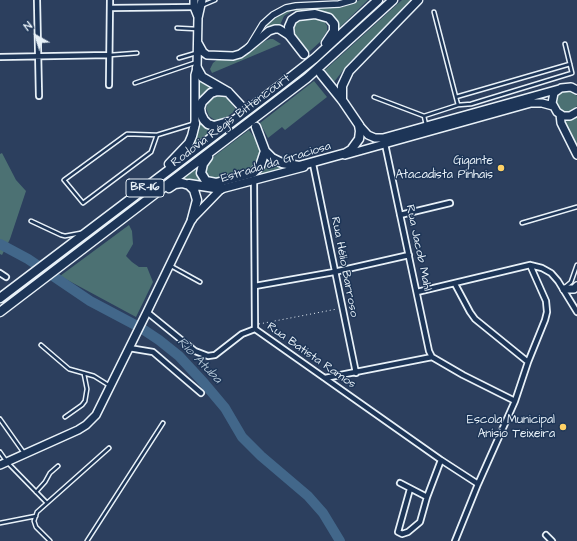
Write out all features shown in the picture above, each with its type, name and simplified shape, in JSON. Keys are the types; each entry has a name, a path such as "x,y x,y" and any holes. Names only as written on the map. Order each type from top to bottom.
{"highway":[{"name":"Rodovia Régis Bittencourt","path":"0,298 239,118 315,58 378,0"},
{"name":"Rodovia Régis Bittencourt","path":"0,312 308,78 393,0"},
{"path":"342,100 342,86 349,71 418,0"},
{"path":"304,54 290,36 289,27 292,20 298,16 315,14 330,18 334,24 334,31 315,58"},
{"path":"197,65 202,77 228,92 240,106"},
{"path":"256,128 265,151 277,160 293,166 299,166 348,152 356,145 360,136 359,125 342,100 321,74"},
{"path":"228,92 217,90 206,97 200,108 201,114 208,124 214,126 220,126 239,118"},
{"path":"89,231 119,202 174,161 189,142 195,124"},
{"path":"218,147 206,159 201,168 203,177 211,183 253,173 260,166 265,151"},
{"path":"95,239 130,218 175,184 221,189"},
{"path":"186,184 194,190 197,196 197,203 192,219"}],"main road":[{"path":"195,124 195,75 198,43 198,3"},
{"path":"198,43 203,52 207,55 232,56 247,49 269,31 279,29 290,36"},
{"path":"197,65 207,55"},
{"path":"359,125 368,135 379,138 577,83"},
{"path":"568,86 577,90"},
{"path":"559,89 553,96 553,106 560,114 561,123 577,155"},
{"name":"Estrada da Graciosa","path":"3,463 69,434 86,424 98,412 192,219 221,189 313,164 331,157 351,154 531,103 542,103 553,106"},
{"path":"560,114 570,116 577,112"},
{"path":"564,289 574,289 577,286"}],"street":[{"path":"37,0 39,96"},
{"path":"109,84 110,0"},
{"path":"247,49 263,24 272,15 286,8 296,6 339,4 353,0"},
{"path":"110,8 198,3"},
{"path":"0,57 109,55"},
{"name":"Rua Jacob Mahl","path":"385,144 429,351 432,357"},
{"name":"Rua Hélio Barroso","path":"313,164 356,373"},
{"name":"Rua Batista Ramos","path":"254,180 255,327 441,460 478,484"},
{"path":"400,215 450,203"},
{"path":"255,286 334,272 409,255"},
{"path":"417,292 530,265 542,268 551,273 564,289 577,312"},
{"path":"455,541 478,484 515,401 528,362 546,320 547,306 544,295 530,265"},
{"path":"0,273 6,277"},
{"path":"455,284 475,319 528,362"},
{"path":"146,316 195,351 208,356 215,355 242,334 255,327"},
{"path":"129,348 153,352 201,393"},
{"path":"325,378 432,357 515,401"},
{"path":"410,489 398,532 402,534 408,532 420,522 427,497 441,460"},
{"path":"400,483 427,497"},
{"path":"546,535 552,541"}],"lane":[{"path":"198,3 215,0"},
{"path":"434,12 458,104"},
{"path":"177,28 198,29"},
{"path":"374,97 424,116 458,104 471,104 572,73 565,44"},
{"path":"109,55 137,53"},
{"path":"179,58 197,53"},
{"path":"456,97 570,64"},
{"path":"135,83 197,65"},
{"path":"424,116 426,126"},
{"path":"157,135 151,152 83,203 64,180 128,134 157,135 195,124"},
{"path":"522,223 577,207"},
{"path":"31,221 61,235 89,231"},
{"path":"170,265 200,282"},
{"path":"564,289 571,282 577,265"},
{"path":"41,345 69,369 94,376 111,386"},
{"path":"65,416 82,405 85,401 88,389 84,374"},
{"path":"0,419 24,454"},
{"path":"87,541 163,422"},
{"path":"50,541 36,528 34,521 37,512 109,448"},
{"path":"0,452 3,463 47,503"},
{"path":"36,492 45,482 50,473 58,466"},
{"path":"0,523 36,516"}],"path":[{"path":"255,327 342,308"}],"green space":[{"path":"360,0 368,0 337,30 332,17 325,12 317,11 292,11 284,16 280,25 265,26 278,16 291,9 342,7"},
{"path":"402,0 413,0 348,64 334,82 325,70"},
{"path":"319,19 324,21 327,26 327,31 320,42 309,52 294,35 293,28 300,20"},
{"path":"273,39 281,44 212,73 210,69 213,63 218,59 237,60 243,58 265,41"},
{"path":"198,80 215,88 203,93 199,99 198,105"},
{"path":"314,81 327,97 285,130 282,127 268,138 260,123"},
{"path":"567,90 575,93 578,101 575,109 567,112 559,109 556,101 559,93"},
{"path":"218,95 223,95 228,98 236,110 228,116 216,121 209,116 206,108 210,100"},
{"path":"198,116 204,126 214,129 189,150 194,139"},
{"path":"577,117 576,147 564,119 570,120"},
{"path":"249,130 261,150 260,158 257,164 252,169 216,178 211,177 206,172 208,161"},
{"path":"2,153 16,180 26,191 10,239 2,255 0,254 0,154"},
{"path":"269,160 290,167 258,176 266,168"},
{"path":"198,166 200,182 182,178"},
{"path":"129,225 132,231 133,244 126,256 139,267 147,267 153,282 136,317 60,276"}],"waterway":[{"name":"Rio Atuba","path":"0,244 28,259 90,301 141,328 179,356 225,408 242,437 261,456 308,496 323,513 340,541"}],"place":[{"name":"Gigante Atacadista Pinhais","path":"501,168"},
{"name":"Escola Municipal Anísio Teixeira","path":"563,427"}]}
